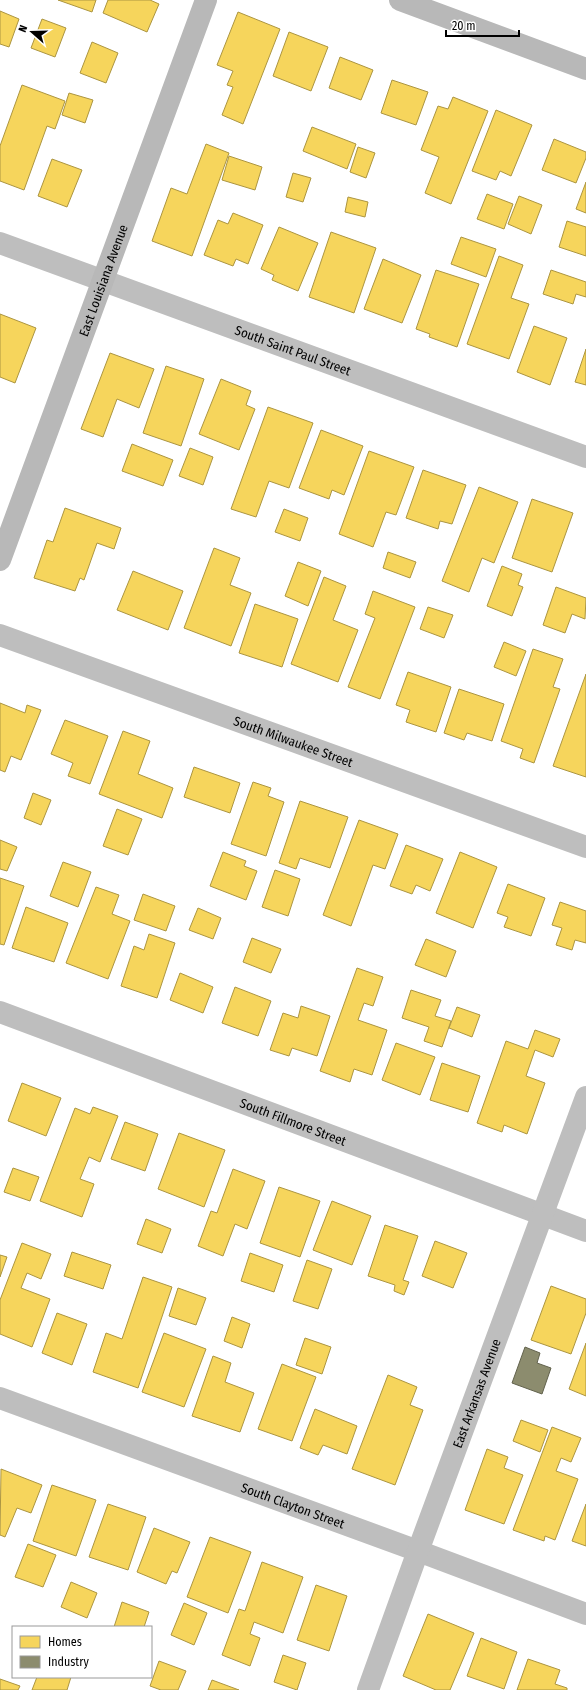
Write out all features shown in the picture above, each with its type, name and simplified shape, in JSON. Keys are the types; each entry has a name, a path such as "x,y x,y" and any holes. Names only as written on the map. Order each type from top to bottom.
{"street":[{"name":"East Louisiana Avenue","path":"0,560 206,0"},
{"path":"400,0 586,68"},
{"name":"South Saint Paul Street","path":"0,243 586,457"},
{"name":"South Milwaukee Street","path":"0,635 586,847"},
{"name":"South Fillmore Street","path":"0,1012 542,1216 586,1231"},
{"name":"East Arkansas Avenue","path":"368,1690 586,1097"},
{"name":"South Clayton Street","path":"0,1398 586,1614"}],"building: Homes":[{"path":"58,0 96,0 92,12"},
{"path":"108,0 150,0 159,4 147,32 103,13"},
{"path":"0,11 19,19 9,47 0,44"},
{"path":"238,12 280,29 243,124 222,115 233,87 227,85 233,71 217,65"},
{"path":"42,19 66,28 55,57 31,48"},
{"path":"289,32 328,47 311,91 273,76"},
{"path":"92,42 118,53 106,83 80,73"},
{"path":"340,57 373,70 361,100 329,88"},
{"path":"392,80 428,92 416,125 381,113"},
{"path":"22,85 65,101 55,129 47,126 24,190 0,181 0,146"},
{"path":"69,93 93,100 85,123 62,115"},
{"path":"453,97 488,111 451,204 425,193 439,157 421,150 438,106 448,109"},
{"path":"496,110 532,125 511,176 500,171 496,180 472,171"},
{"path":"312,127 356,144 347,169 303,151"},
{"path":"554,139 586,152 586,158 576,183 542,170"},
{"path":"206,144 229,153 192,256 152,241 171,188 187,194"},
{"path":"358,147 375,153 366,178 350,172"},
{"path":"229,156 262,167 255,190 222,180"},
{"path":"52,159 82,170 67,207 38,196"},
{"path":"293,173 311,178 303,202 286,197"},
{"path":"586,182 586,213 576,209"},
{"path":"487,194 513,204 504,229 477,219"},
{"path":"519,196 542,205 531,234 508,224"},
{"path":"348,197 368,202 365,217 345,212"},
{"path":"233,213 263,225 248,264 236,259 233,266 204,255 218,220 228,224"},
{"path":"567,221 586,227 586,256 559,247"},
{"path":"279,227 318,243 298,291 272,280 274,275 261,269"},
{"path":"331,232 376,248 354,313 309,297"},
{"path":"461,237 496,249 486,277 451,264"},
{"path":"499,256 523,265 511,298 529,304 509,359 467,344"},
{"path":"383,259 421,275 402,323 364,309"},
{"path":"436,270 479,284 457,347 429,337 430,334 416,329"},
{"path":"551,270 586,282 586,297 576,294 573,304 543,294"},
{"path":"0,314 36,328 15,383 0,377"},
{"path":"534,326 567,338 550,385 517,372"},
{"path":"586,349 586,385 575,382"},
{"path":"110,353 154,369 139,408 117,399 103,437 81,429"},
{"path":"166,366 204,379 181,446 143,433"},
{"path":"221,379 251,391 246,405 255,409 239,450 199,434"},
{"path":"268,407 313,423 289,488 269,481 256,517 231,509"},
{"path":"321,430 363,446 344,495 332,490 329,499 299,488"},
{"path":"132,444 173,460 163,486 122,471"},
{"path":"190,448 213,457 203,485 179,476"},
{"path":"369,451 414,467 396,515 386,512 373,547 339,534"},
{"path":"423,470 466,485 452,524 440,521 438,529 406,518"},
{"path":"479,487 518,502 494,563 482,558 469,592 442,581"},
{"path":"532,499 573,513 552,572 512,558"},
{"path":"65,508 121,528 114,549 97,543 84,580 80,578 75,591 34,578 47,540 53,542"},
{"path":"284,509 308,518 300,541 275,532"},
{"path":"214,548 240,558 230,585 251,593 231,646 184,628"},
{"path":"388,552 416,562 410,578 383,568"},
{"path":"298,562 321,571 308,606 285,596"},
{"path":"502,566 522,574 518,585 523,587 512,616 487,606"},
{"path":"133,571 183,591 168,630 117,610"},
{"path":"324,577 346,586 333,620 358,630 338,682 291,664"},
{"path":"556,587 586,598 585,619 572,614 565,633 543,625"},
{"path":"373,591 415,607 380,699 348,687 375,618 365,614"},
{"path":"255,604 298,619 282,667 239,653"},
{"path":"428,607 453,615 444,638 420,629"},
{"path":"504,642 526,651 516,676 494,667"},
{"path":"533,649 563,659 553,687 560,689 534,763 520,758 523,749 501,741"},
{"path":"408,672 451,687 436,732 406,722 410,710 396,705"},
{"path":"586,674 586,777 553,766"},
{"path":"459,689 504,704 492,741 467,733 464,740 444,733"},
{"path":"0,703 25,713 27,705 41,710 21,760 11,756 5,772 0,770"},
{"path":"65,720 108,736 90,784 68,776 73,763 51,754"},
{"path":"123,731 150,741 138,774 173,788 162,818 99,794"},
{"path":"194,767 240,783 230,813 184,797"},
{"path":"253,782 271,788 268,796 284,802 266,856 231,844"},
{"path":"33,793 51,800 41,825 24,818"},
{"path":"300,801 348,817 330,868 300,858 296,869 279,863"},
{"path":"117,809 142,819 128,855 103,846"},
{"path":"359,820 398,834 385,869 373,865 351,926 323,915"},
{"path":"0,840 17,847 7,871 0,869"},
{"path":"406,845 443,859 430,891 416,885 412,894 390,886"},
{"path":"223,852 246,861 244,866 257,871 246,900 210,886"},
{"path":"460,852 497,867 473,928 436,913"},
{"path":"63,862 91,872 78,907 50,896"},
{"path":"275,870 300,879 288,916 262,907"},
{"path":"0,878 24,886 4,945 0,944"},
{"path":"508,884 545,898 531,936 504,927 508,917 497,913"},
{"path":"96,887 119,895 112,914 130,921 108,979 66,963"},
{"path":"143,894 175,906 166,931 134,920"},
{"path":"560,902 586,911 586,943 575,940 572,950 556,945 562,928 552,925"},
{"path":"26,907 68,923 54,962 12,948"},
{"path":"198,908 221,918 213,939 189,930"},
{"path":"149,934 175,943 157,998 121,986 134,946 144,950"},
{"path":"252,938 281,949 271,973 243,962"},
{"path":"426,939 456,951 446,977 415,965"},
{"path":"357,968 383,977 373,1006 364,1003 358,1020 387,1030 372,1075 354,1069 350,1082 320,1071"},
{"path":"180,973 213,987 203,1013 170,1000"},
{"path":"235,987 271,1001 258,1036 222,1023"},
{"path":"411,990 441,1000 435,1016 451,1021 442,1047 424,1041 429,1027 402,1018"},
{"path":"301,1006 330,1016 317,1056 292,1048 289,1056 270,1050 283,1013 298,1018"},
{"path":"457,1007 480,1015 472,1037 449,1028"},
{"path":"535,1030 560,1039 553,1057 535,1050 526,1076 545,1083 527,1134 504,1125 502,1132 477,1123 506,1041 528,1049"},
{"path":"396,1043 435,1057 420,1095 382,1080"},
{"path":"442,1063 480,1076 468,1112 430,1100"},
{"path":"22,1083 61,1098 46,1136 8,1121"},
{"path":"93,1107 118,1116 100,1162 89,1157 80,1179 94,1184 82,1217 40,1201 75,1108 90,1114"},
{"path":"125,1122 158,1134 145,1171 111,1159"},
{"path":"179,1133 225,1150 204,1207 158,1189"},
{"path":"13,1168 39,1177 30,1201 4,1192"},
{"path":"233,1169 265,1181 247,1229 235,1224 223,1256 198,1246 211,1211 217,1213"},
{"path":"279,1187 320,1201 300,1257 260,1243"},
{"path":"332,1201 371,1216 352,1265 313,1250"},
{"path":"146,1219 171,1229 162,1253 137,1244"},
{"path":"385,1225 418,1236 403,1280 409,1282 404,1295 394,1291 395,1285 368,1276"},
{"path":"435,1241 467,1253 453,1288 422,1276"},
{"path":"22,1243 51,1254 41,1279 27,1273 21,1288 50,1299 32,1347 0,1334 0,1300"},
{"path":"72,1252 111,1265 103,1289 64,1276"},
{"path":"250,1253 283,1265 274,1292 241,1281"},
{"path":"0,1255 7,1257 0,1277"},
{"path":"307,1260 332,1269 318,1309 293,1301"},
{"path":"143,1277 172,1287 138,1388 93,1372 106,1333 122,1339"},
{"path":"551,1286 586,1299 586,1313 571,1354 531,1340"},
{"path":"178,1288 206,1298 196,1325 169,1316"},
{"path":"57,1313 87,1324 72,1365 42,1353"},
{"path":"232,1317 250,1324 242,1348 224,1341"},
{"path":"164,1333 206,1349 184,1407 142,1392"},
{"path":"305,1338 331,1347 322,1374 296,1365"},
{"path":"586,1343 586,1396 569,1389"},
{"path":"213,1356 231,1363 225,1382 254,1393 240,1432 192,1416"},
{"path":"282,1364 316,1377 292,1441 258,1429"},
{"path":"388,1375 417,1387 410,1405 423,1410 395,1485 352,1469"},
{"path":"315,1409 357,1426 347,1454 323,1445 318,1455 300,1448"},
{"path":"521,1420 548,1430 540,1452 513,1441"},
{"path":"552,1427 581,1438 571,1462 561,1458 556,1471 578,1479 555,1540 545,1536 544,1541 513,1530"},
{"path":"487,1449 508,1457 504,1468 523,1475 504,1524 465,1510"},
{"path":"1,1469 42,1485 31,1513 17,1508 5,1537 0,1535"},
{"path":"52,1485 96,1500 76,1556 33,1541"},
{"path":"108,1504 146,1517 128,1570 89,1557"},
{"path":"586,1504 586,1546 572,1541"},
{"path":"154,1528 190,1542 177,1573 172,1571 166,1584 137,1572"},
{"path":"210,1537 251,1552 228,1613 187,1597"},
{"path":"28,1544 56,1555 43,1587 15,1577"},
{"path":"262,1562 303,1577 283,1633 254,1622 250,1634 260,1638 250,1666 222,1655 239,1609 245,1611"},
{"path":"71,1582 97,1593 87,1618 61,1607"},
{"path":"316,1585 347,1596 329,1651 297,1640"},
{"path":"122,1602 149,1612 144,1626 114,1626"},
{"path":"184,1603 207,1613 194,1645 171,1635"},
{"path":"428,1614 474,1633 450,1690 436,1690 403,1676"},
{"path":"481,1638 517,1652 504,1689 467,1676"},
{"path":"283,1655 306,1663 297,1690 274,1682"},
{"path":"528,1659 560,1670 555,1684 567,1688 567,1690 517,1690"},
{"path":"159,1661 186,1671 178,1690 161,1690 150,1686"},
{"path":"37,1678 71,1678 67,1690 32,1690"},
{"path":"0,1679 20,1686 18,1690 0,1690"},
{"path":"212,1680 239,1690 208,1690"}],"building: Industry":[{"path":"525,1347 540,1353 537,1363 551,1368 542,1394 512,1383"}]}
